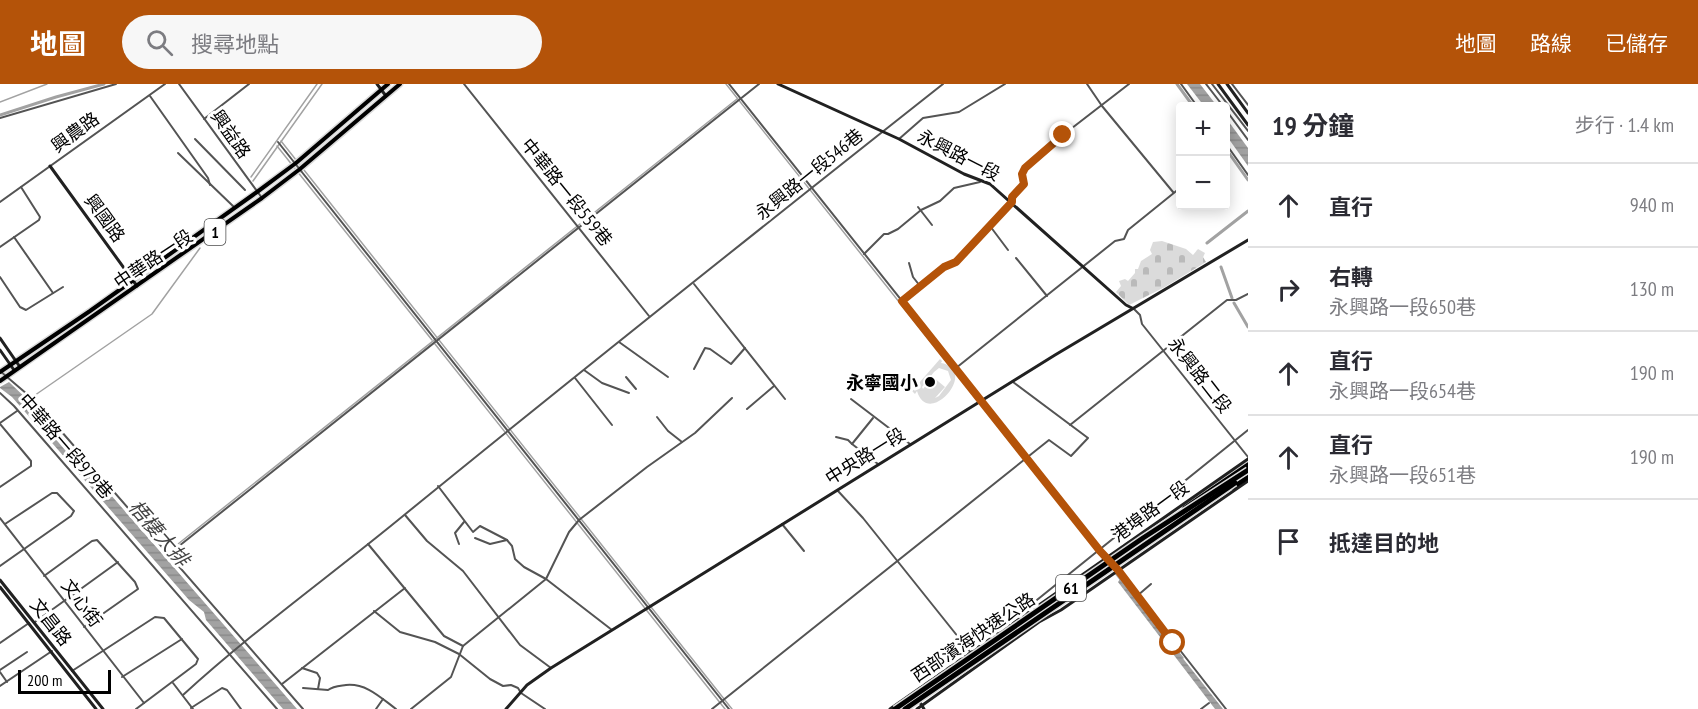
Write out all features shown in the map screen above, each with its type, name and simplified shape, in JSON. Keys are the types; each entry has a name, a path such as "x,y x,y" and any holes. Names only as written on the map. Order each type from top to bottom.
{"highway":[{"path":"1143,538 1248,465"},
{"name":"西部濱海快速公路","path":"895,709 1143,538 1248,474"},
{"name":"西部濱海快速公路","path":"905,709 1248,474"}],"main road":[{"name":"中華路一段","path":"0,381 262,198 300,169 400,84"},
{"name":"中華路一段","path":"0,372 296,164 386,85"}],"street":[{"path":"0,118 116,84"},
{"name":"興農路","path":"0,202 165,84"},
{"name":"興益路","path":"179,84 262,198"},
{"path":"204,118 249,84"},
{"path":"377,84 388,94"},
{"name":"中華路一段559巷","path":"464,84 650,317"},
{"path":"729,84 1100,551 1118,570 1226,709"},
{"path":"169,554 759,84"},
{"name":"永興路一段","path":"778,84 899,140 980,182 990,184 1125,305 1132,308"},
{"name":"永興路一段546巷","path":"183,695 244,641 943,84"},
{"path":"899,140 923,118 958,112 1005,84"},
{"path":"1087,84 1102,106 1173,193"},
{"path":"902,301 944,267 956,262 990,226 1012,202 1012,197 1024,184 1022,174 1025,168 1129,84"},
{"path":"1181,84 1194,102"},
{"path":"1206,84 1220,102"},
{"path":"1212,84 1248,131"},
{"path":"1218,84 1248,125"},
{"path":"1227,84 1248,113"},
{"path":"1232,84 1248,105"},
{"path":"386,85 388,94"},
{"path":"149,95 208,178 210,185"},
{"path":"1230,116 1248,140"},
{"path":"195,139 245,190"},
{"path":"278,142 729,709"},
{"path":"1230,150 1248,175"},
{"path":"178,153 235,208"},
{"name":"興國路","path":"50,166 137,286"},
{"path":"864,254 884,234 898,229 921,210 940,201 954,188 980,182"},
{"path":"0,247 39,220 40,217 21,187"},
{"path":"956,368 1115,241 1124,239 1128,230 1176,191"},
{"path":"918,207 932,225"},
{"path":"990,226 1008,250"},
{"path":"14,237 53,293"},
{"name":"中央路一段","path":"506,709 527,685 551,668 910,444 1248,240"},
{"path":"1016,258 1047,296"},
{"path":"909,263 913,277 920,286"},
{"path":"0,277 20,306 26,310 63,287"},
{"path":"693,284 785,399"},
{"path":"1070,425 1227,300 1236,300 1248,294"},
{"name":"永興路二段","path":"1132,308 1140,315 1142,324 1248,458"},
{"path":"0,338 20,367"},
{"path":"619,342 668,377"},
{"path":"694,369 705,348 731,364 745,348"},
{"path":"0,350 15,371"},
{"path":"584,370 602,383 629,393"},
{"path":"0,372 34,400 303,709"},
{"path":"574,377 612,425"},
{"path":"626,377 636,389"},
{"path":"712,709 1049,440 1071,456 1088,438 1013,382"},
{"path":"747,409 774,386"},
{"name":"中華路一段979巷","path":"0,393 228,654"},
{"path":"411,709 451,677 463,646 546,579 569,531 579,520 682,442 732,399"},
{"path":"851,399 910,444"},
{"path":"0,487 31,466 31,461 0,423 17,411"},
{"path":"657,417 668,431 682,442"},
{"path":"852,444 873,418"},
{"path":"1017,616 1248,430"},
{"path":"836,437 848,440 878,464"},
{"name":"港埠路一段","path":"890,709 1248,458"},
{"name":"港埠路一段","path":"1062,597 1248,474"},
{"name":"港埠路一段","path":"917,709 923,707 1039,622 1061,610 1118,570 1248,474"},
{"path":"438,486 473,532 480,526 507,540 518,562 531,572 546,579 612,630"},
{"path":"837,490 863,518 971,653"},
{"path":"0,566 71,516 74,511 57,493 52,493 4,524"},
{"path":"405,515 427,541 463,571 520,645 551,668"},
{"name":"文心街","path":"0,518 144,703"},
{"path":"459,544 455,533 464,522"},
{"path":"782,524 804,551"},
{"path":"475,538 490,544 507,540"},
{"path":"44,576 95,540 100,542 135,582 138,589 84,627"},
{"path":"368,544 444,636 463,646"},
{"path":"0,643 28,623 34,622 118,562"},
{"name":"文昌路","path":"0,580 103,709"},
{"path":"1137,596 1151,584"},
{"name":"文昌路","path":"0,587 96,709"},
{"path":"281,685 405,588"},
{"path":"1032,611 1062,597"},
{"path":"1039,622 1062,597"},
{"path":"374,611 400,632 435,642 459,654 490,680 503,686 511,685 518,688 521,693 545,709"},
{"path":"72,671 155,617 165,618 198,659 196,664 136,709"},
{"path":"122,677 182,639"},
{"path":"0,686 52,652 54,646"},
{"path":"7,681 0,671 27,652"},
{"path":"228,654 278,709"},
{"path":"302,668 317,673 320,678 318,689"},
{"path":"172,682 192,708 222,688 227,690 241,709"},
{"path":"303,688 328,690 333,686 358,684 396,709"},
{"path":"914,693 923,707"},
{"path":"376,709 383,699"},
{"path":"1201,709 1209,704"}],"green space":[{"path":"1162,241 1186,249 1193,255 1198,249 1205,253 1203,257 1206,262 1165,287 1129,305 1116,292 1121,286 1119,281 1125,279 1128,281 1135,273 1135,269 1138,269 1141,261 1152,254 1150,250 1153,242"},
{"path":"940,359 941,363 952,368 955,376 953,385 940,401 931,404 923,401 917,391 915,394 912,391","holes":["939,368 948,371 951,380 939,396 935,398 945,387 933,377 923,389 922,387"]}],"shaded area":[{"path":"1187,84 1200,84 1214,102 1201,102"},
{"path":"1230,123 1248,148 1248,166 1230,141"},
{"path":"9,382 30,402 297,709 283,709 206,620 204,612 189,600 12,397 0,388"},
{"path":"1120,579 1223,709 1215,709 1118,582"}],"waterway":[{"path":"0,102 47,84"},
{"path":"0,115 104,84"},
{"path":"251,177 317,84"},
{"path":"253,181 322,84"},
{"path":"726,84 1104,560"},
{"path":"1177,84 1190,102"},
{"name":"梧棲大排","path":"164,557 737,99"},
{"path":"281,141 732,709"},
{"path":"277,146 432,340"},
{"path":"1230,155 1248,180"},
{"path":"1207,243 1248,211"},
{"path":"28,400 152,314 200,248"},
{"path":"1221,267 1232,298"},
{"path":"1234,303 1248,327"},
{"path":"435,344 725,709"},
{"path":"1115,573 1183,658"}],"place":[{"name":"永寧國小","path":"930,382"}],"route":[{"path":"1063,135 1025,168 1022,174 1024,184 1012,197 1012,202 956,262 944,267 902,301 1100,551 1118,570 1173,643"}]}
